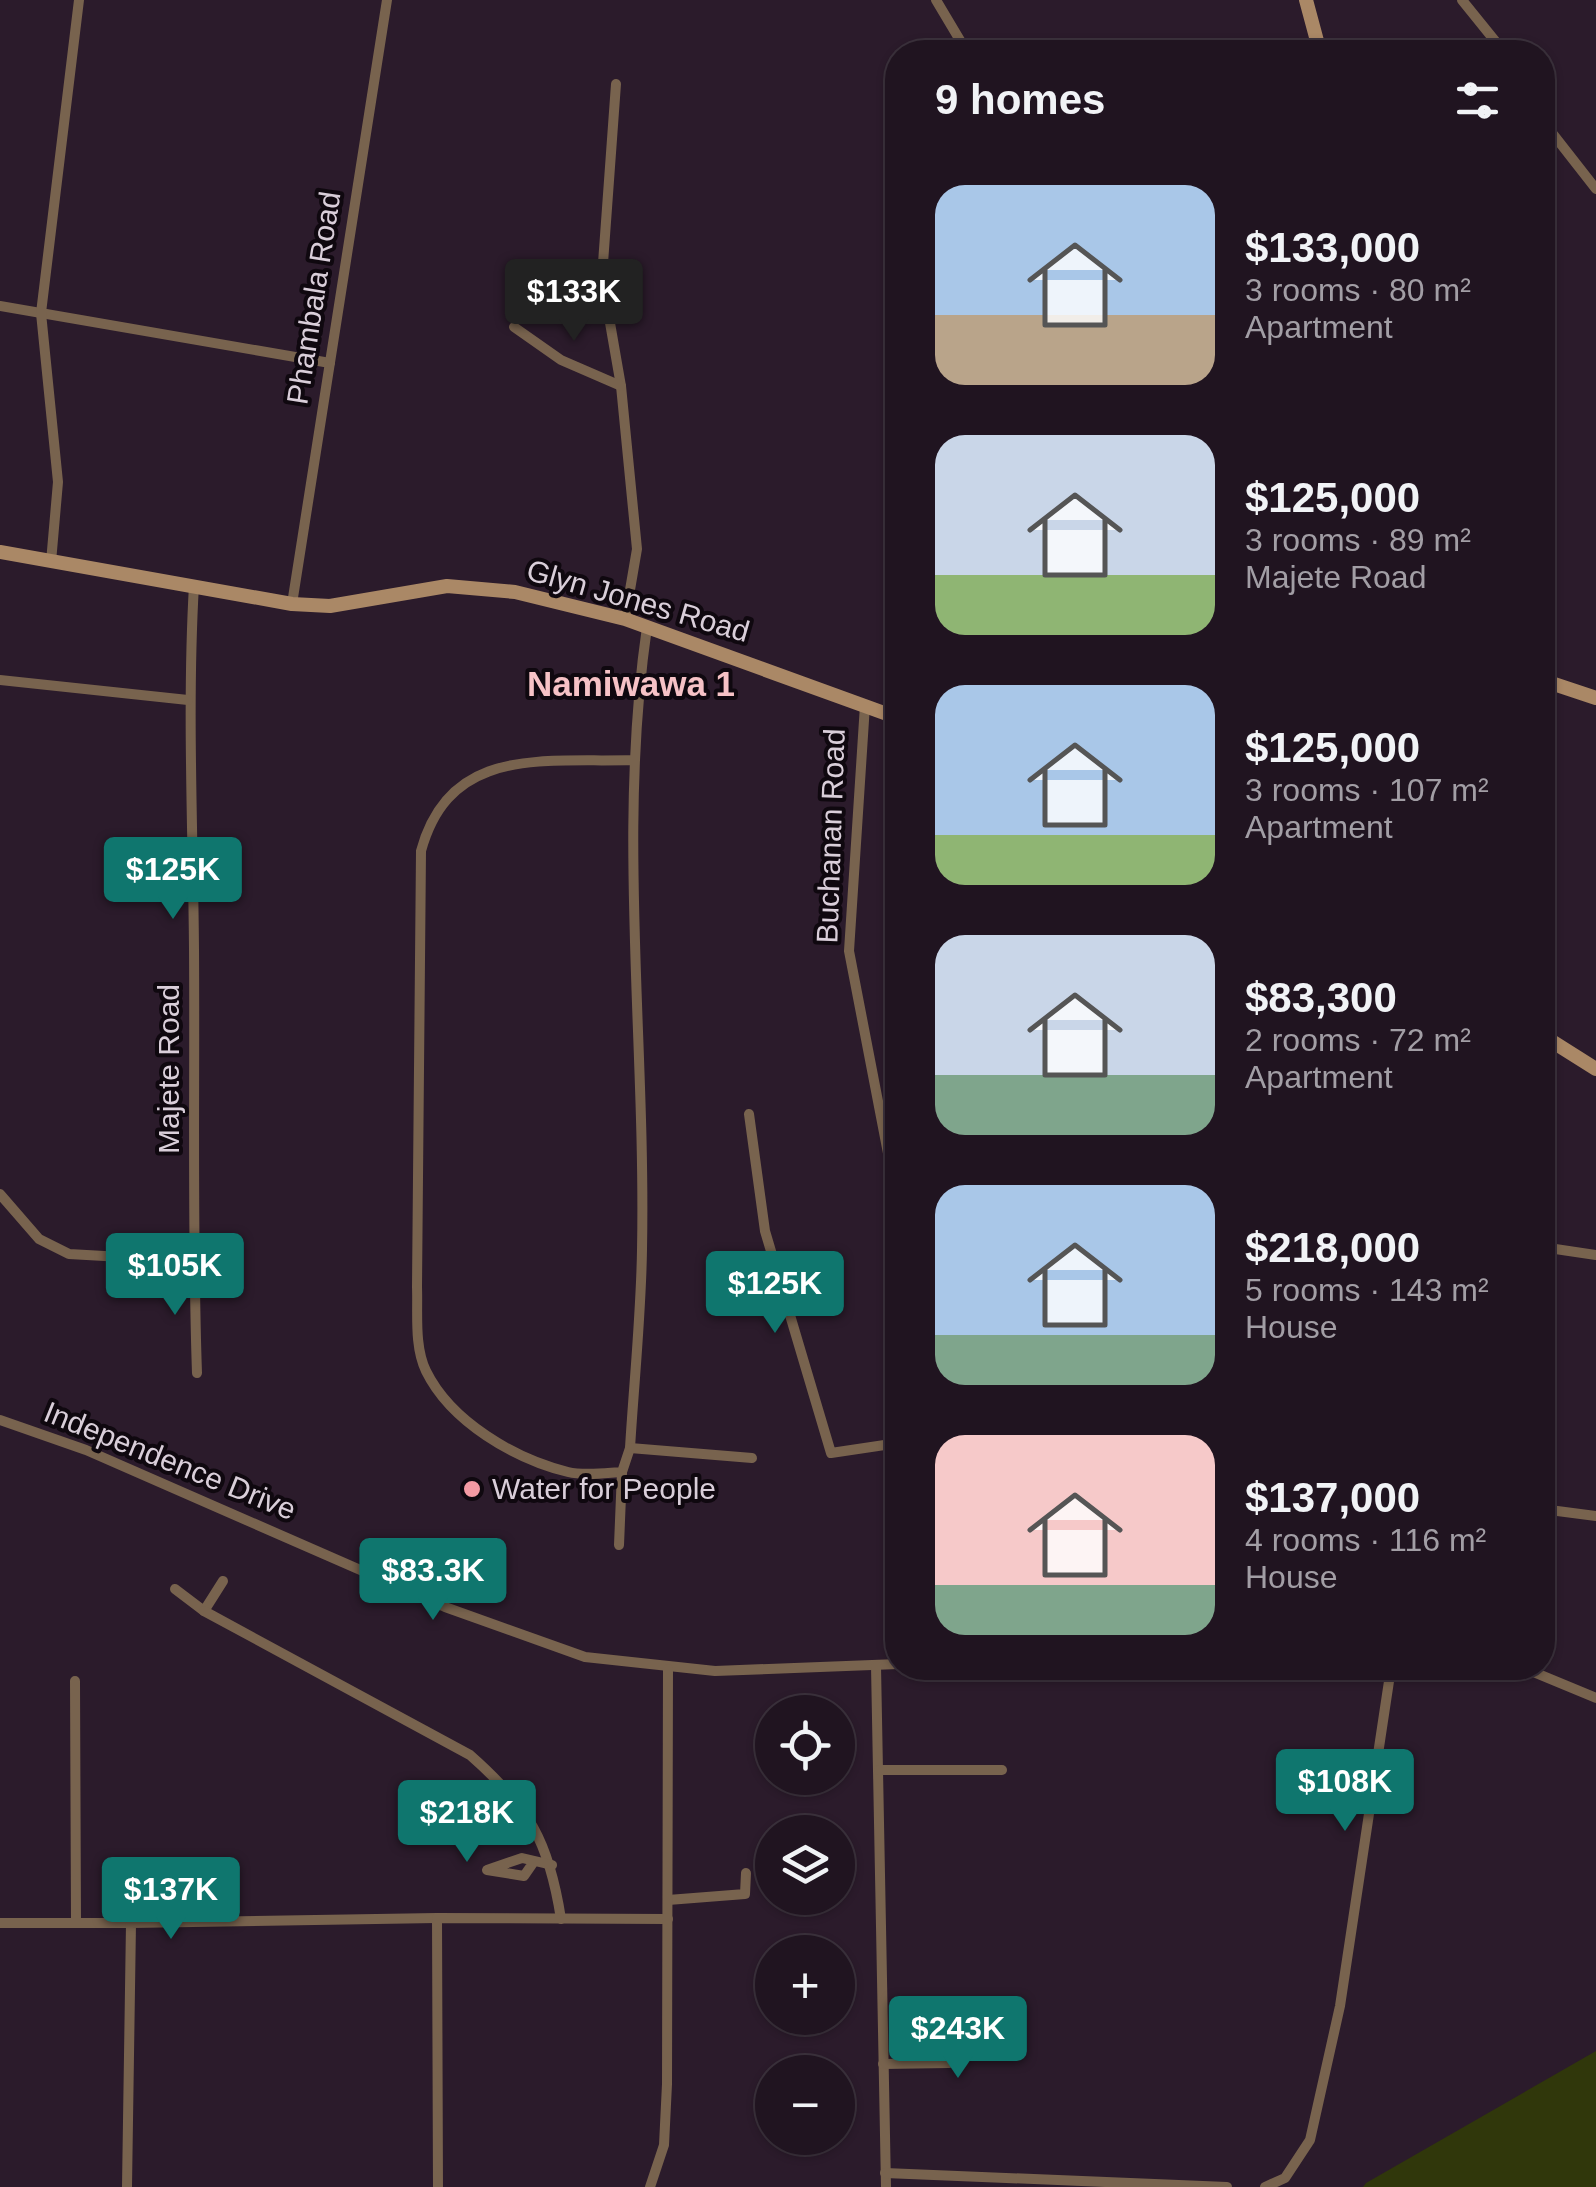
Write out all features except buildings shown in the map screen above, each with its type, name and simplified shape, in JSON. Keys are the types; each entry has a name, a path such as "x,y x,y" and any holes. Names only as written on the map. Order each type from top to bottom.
{"street":[{"path":"51,562 58,482 41,313 79,0"},
{"name":"Phambala Road","path":"292,604 388,0"},
{"path":"1306,0 1317,40"},
{"path":"1462,0 1494,40"},
{"path":"941,2 961,40"},
{"path":"616,84 602,277 621,386 638,549 624,618"},
{"path":"1555,137 1596,189"},
{"path":"0,306 330,363"},
{"path":"514,327 561,360 621,386"},
{"name":"Glyn Jones Road","path":"0,552 292,604 330,606 448,586 486,587 624,618 885,713"},
{"name":"Majete Road","path":"194,585 188,700 194,920 192,1261 197,1373"},
{"path":"619,1545 622,1472 630,1448 642,1250 633,760 647,627"},
{"path":"0,680 188,700"},
{"path":"1555,684 1596,698"},
{"name":"Buchanan Road","path":"865,706 849,951 885,1138"},
{"path":"622,1472 569,1472 492,1441 442,1396 425,1369 418,1337 421,851 428,824 473,776 497,764 633,760"},
{"path":"1555,1043 1596,1068"},
{"path":"749,1114 766,1231 831,1453 885,1445"},
{"path":"0,1194 39,1239 69,1254 192,1261"},
{"path":"1555,1248 1596,1255"},
{"name":"Independence Drive","path":"0,1420 86,1450 513,1633 585,1657 668,1668 772,1672 885,1665"},
{"path":"630,1448 752,1458"},
{"path":"1555,1511 1596,1516"},
{"path":"204,1612 223,1581"},
{"path":"176,1590 204,1612 470,1755 503,1784 544,1843 552,1865 561,1919"},
{"path":"876,1666 886,2187"},
{"path":"650,2187 664,2144 668,1668"},
{"path":"1265,2187 1285,2178 1310,2140 1340,2006 1389,1680"},
{"path":"1553,1680 1596,1698"},
{"path":"75,1681 76,1922"},
{"path":"879,1770 1002,1770"},
{"path":"533,1863 552,1865"},
{"path":"668,1900 744,1894 746,1874"},
{"path":"436,1918 438,2187"},
{"path":"0,1922 668,1919"},
{"path":"127,2187 131,1923"},
{"path":"883,2064 950,2063 968,2046 969,2018"},
{"path":"885,2173 1030,2183 1227,2187"}],"green space":[{"path":"1596,2051 1596,2187 1363,2187 1366,2183"}],"place":[{"name":"Water for People","path":"472,1489"}],"district":[{"name":"Namiwawa 1","path":"631,684"}]}
